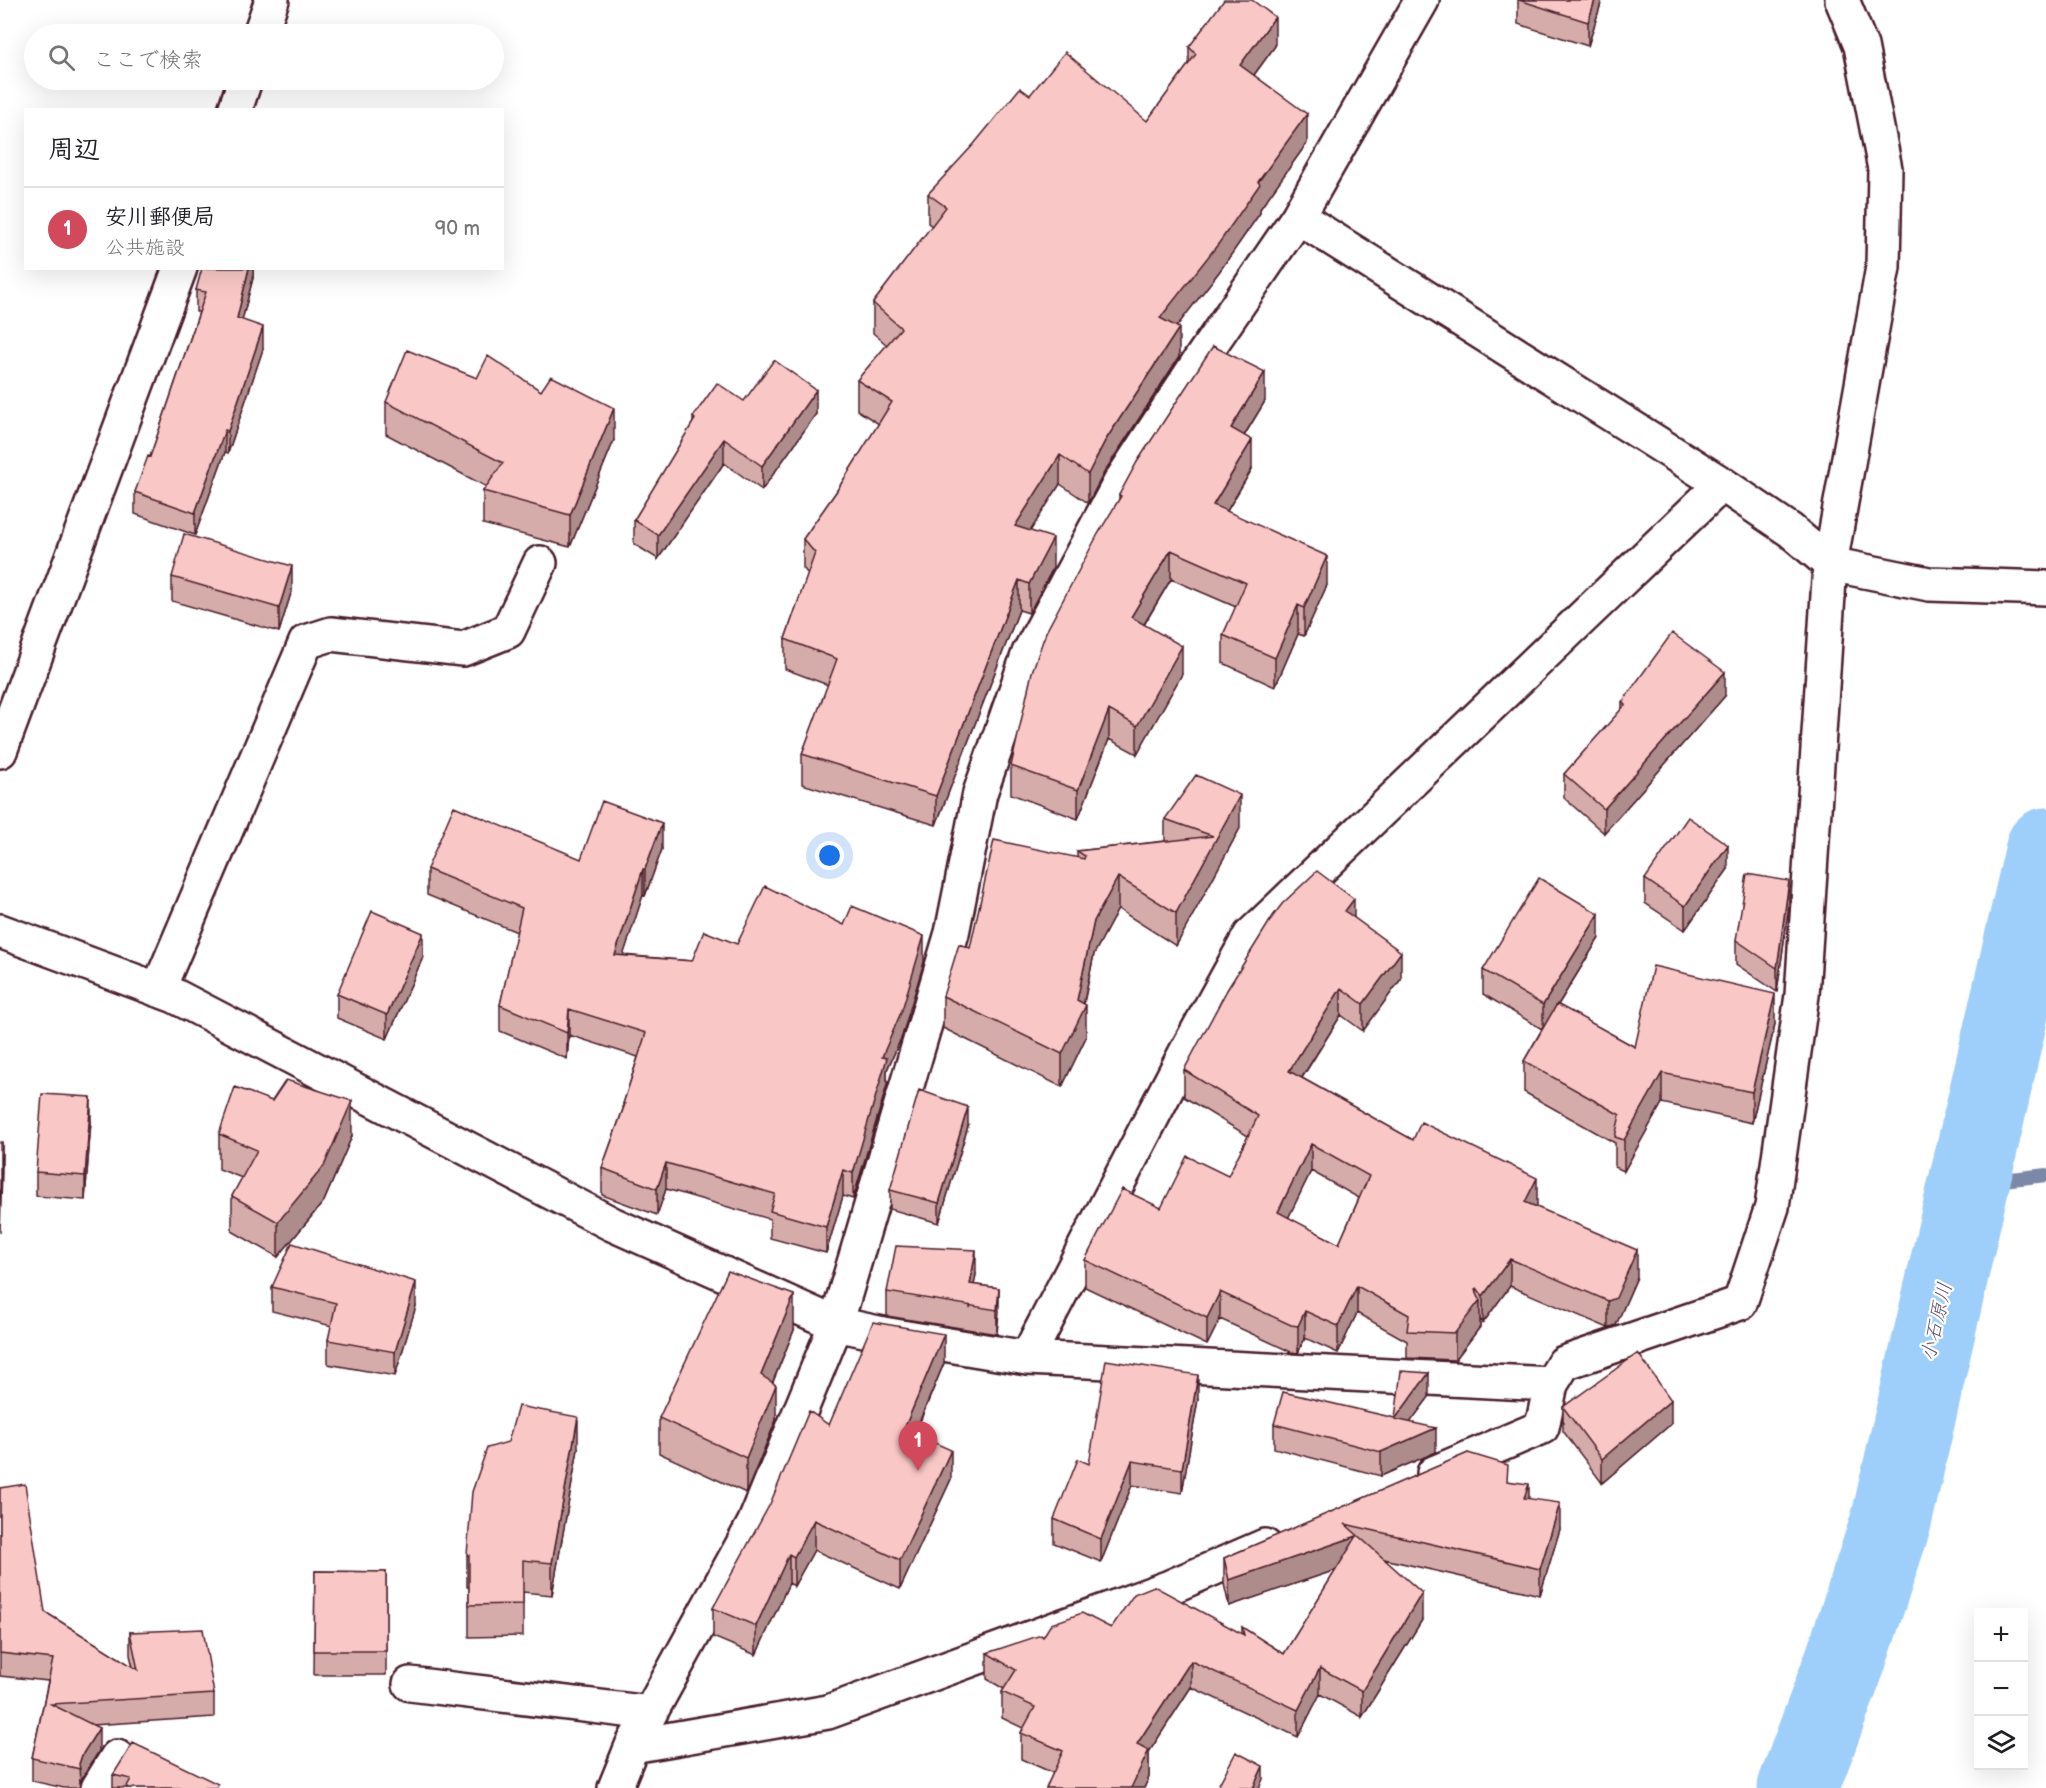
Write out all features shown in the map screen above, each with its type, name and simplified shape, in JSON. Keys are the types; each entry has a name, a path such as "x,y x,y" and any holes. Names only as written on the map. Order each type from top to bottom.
{"street":[{"path":"264,24 272,0"},
{"path":"615,1788 632,1746 754,1524 836,1324 952,933 980,793 1029,653 1120,481 1298,216 1422,0"},
{"path":"1411,1483 1542,1427 1551,1384 1564,1363 1740,1303 1772,1207 1802,995 1830,564 1883,267 1885,169 1861,46 1842,0"},
{"path":"236,108 242,90"},
{"path":"1298,216 1722,484 1790,530 1830,564 1929,584 2046,588"},
{"path":"0,751 179,270"},
{"path":"1027,1358 1185,1054 1250,936 1722,484"},
{"path":"158,990 306,642 331,634 463,649 508,631 540,563"},
{"path":"0,931 186,1001 612,1224 836,1324 1027,1358 1551,1384"},
{"path":"632,1746 828,1712 1170,1587 1290,1535"},
{"path":"410,1684 650,1713"},
{"path":"98,1788 117,1757"}],"building":[{"path":"1224,0 1252,0 1275,17 1240,65 1307,114 1258,182 1260,184 1219,243 1160,318 1179,328 1105,441 1088,474 1060,455 1015,526 1053,538 1029,584 1019,580 936,796 802,754 837,659 785,639 815,553 803,539 836,492 892,402 857,380 901,328 873,303 946,207 928,194 974,144 1020,88 1030,95 1065,52 1147,121 1196,54 1189,47"},
{"path":"1519,0 1595,0 1588,22"},
{"path":"201,270 249,270 237,318 263,327 228,431 225,430 195,513 135,492 148,456 150,457 206,292 196,290"},
{"path":"1213,346 1265,372 1231,428 1252,440 1213,505 1327,556 1304,608 1298,605 1275,658 1223,635 1246,583 1171,550 1131,617 1182,646 1137,726 1109,710 1078,790 1011,766 1032,672 1046,632 1121,496 1119,495 1137,462"},
{"path":"407,350 477,378 488,356 541,391 551,376 614,408 570,515 483,491 503,463 386,402"},
{"path":"774,360 816,390 762,466 724,439 658,535 634,520 695,419 693,417 717,383 744,401"},
{"path":"184,534 292,566 279,608 172,577"},
{"path":"1672,633 1725,672 1604,809 1564,774 1625,705 1622,702"},
{"path":"1196,775 1240,795 1176,913 1118,877 1094,921 1077,1000 1086,1005 1062,1054 943,996 959,944 970,948 994,840 1084,859 1085,856 1077,851 1213,836 1165,819"},
{"path":"602,801 662,823 645,869 643,869 615,955 692,961 704,931 737,944 765,886 844,925 852,906 924,936 902,1010 882,1057 887,1058 853,1173 843,1170 826,1227 770,1211 775,1194 666,1163 657,1189 602,1168 625,1104 623,1104 646,1033 569,1009 567,1033 500,1005 522,908 427,869 454,806 581,859"},
{"path":"1688,817 1728,845 1685,906 1645,879"},
{"path":"1317,871 1354,899 1345,911 1401,952 1363,1004 1341,988 1289,1071 1413,1140 1421,1122 1537,1178 1525,1202 1637,1250 1616,1298 1608,1301 1510,1259 1483,1296 1477,1288 1475,1289 1480,1300 1455,1333 1407,1331 1409,1315 1357,1286 1338,1326 1305,1311 1298,1326 1291,1325 1220,1292 1207,1318 1085,1260 1122,1189 1161,1208 1187,1156 1228,1176 1258,1116 1184,1070 1227,990 1282,904","holes":["1311,1144 1369,1176 1339,1244 1278,1212"]},
{"path":"1747,874 1789,881 1777,968 1736,940"},
{"path":"1539,878 1599,914 1543,1005 1483,970"},
{"path":"372,911 423,933 387,1015 337,994"},
{"path":"1653,966 1775,994 1752,1092 1662,1073 1624,1140 1615,1137 1620,1115 1524,1061 1557,1004 1635,1047"},
{"path":"286,1080 352,1101 324,1166 278,1222 232,1196 257,1150 219,1134 235,1087 272,1101"},
{"path":"919,1090 968,1107 939,1203 890,1190"},
{"path":"42,1094 91,1097 85,1176 36,1172"},
{"path":"0,1142 2,1142 0,1203"},
{"path":"292,1243 416,1282 395,1352 328,1340 336,1303 272,1287"},
{"path":"896,1246 976,1250 970,1284 999,1288 997,1310 887,1292"},
{"path":"728,1271 794,1295 761,1375 776,1385 746,1458 659,1418"},
{"path":"873,1322 944,1334 904,1429 951,1450 900,1560 814,1520 794,1557 789,1554 756,1626 713,1608 770,1504 809,1411 829,1425"},
{"path":"1638,1353 1671,1400 1602,1459 1563,1407"},
{"path":"1106,1360 1198,1375 1182,1469 1132,1461 1101,1539 1054,1519 1078,1459 1089,1464"},
{"path":"1401,1371 1429,1373 1395,1419 1436,1428 1381,1452 1274,1424 1283,1392 1395,1418"},
{"path":"518,1406 578,1417 552,1563 523,1560 523,1604 469,1605 469,1555 467,1555 472,1492 487,1448 508,1442"},
{"path":"1468,1453 1508,1465 1507,1481 1529,1484 1524,1498 1560,1503 1540,1569 1345,1524 1422,1593 1362,1691 1320,1668 1298,1710 1191,1661 1137,1744 1149,1750 1131,1788 1046,1788 1063,1751 1021,1733 1035,1707 1002,1692 1016,1670 987,1653 1041,1635 1043,1637 1051,1624 1082,1613 1111,1628 1134,1594 1154,1586 1244,1635 1242,1627 1284,1654 1357,1536 1229,1580 1224,1558"},
{"path":"25,1484 45,1612 138,1670 130,1632 203,1629 214,1694 51,1704 99,1728 82,1755 80,1769 32,1758 53,1659 0,1653 0,1488"},
{"path":"315,1571 386,1572 386,1651 314,1651"},
{"path":"133,1743 218,1784 216,1788 126,1788 131,1779 113,1775"},
{"path":"1236,1752 1263,1766 1253,1788 1217,1788"}],"waterway":[{"name":"小石原川","path":"1798,1788 1845,1662 1891,1522 2046,848"},
{"path":"1969,1184 2046,1175"}],"place":[{"name":"安川郵便局","path":"918,1471"}]}
